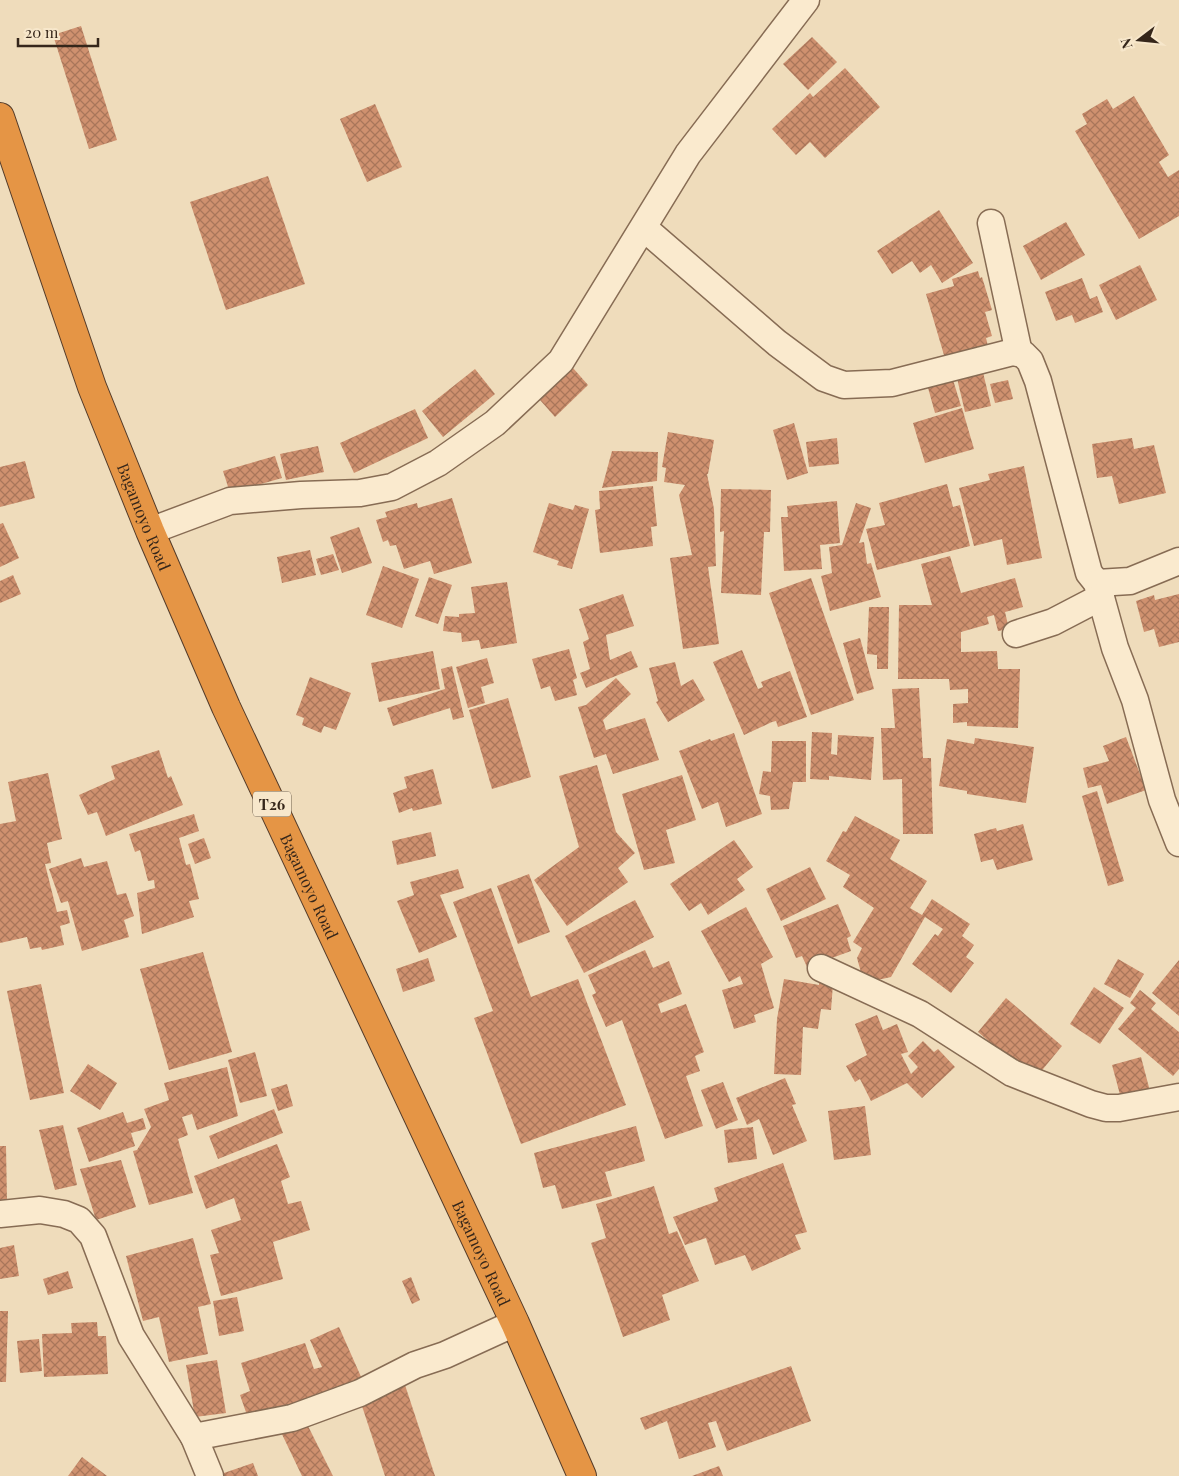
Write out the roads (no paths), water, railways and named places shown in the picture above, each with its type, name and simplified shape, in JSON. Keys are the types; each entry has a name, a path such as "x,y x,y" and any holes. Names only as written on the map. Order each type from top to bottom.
{"highway":[{"name":"Bagamoyo Road","path":"0,117 92,387 150,530 226,707 515,1323 582,1476"}],"street":[{"path":"150,530 230,502 301,495 360,493 392,486 438,463 495,423 561,361 688,154 806,0"},
{"path":"991,223 1020,353"},
{"path":"644,228 776,343 824,378 844,384 892,383 995,355 1020,353 1030,361 1038,381 1089,573 1099,590 1115,648 1135,700 1162,800 1179,843"},
{"path":"1016,634 1052,622 1099,590 1130,581 1179,561"},
{"path":"821,968 920,1014 1012,1073 1091,1104 1106,1108 1119,1108 1179,1097"},
{"path":"0,1214 40,1210 64,1214 79,1220 93,1236 130,1336 194,1436 210,1476"},
{"path":"194,1436 292,1418 360,1393 415,1365 445,1355 515,1323"}]}
